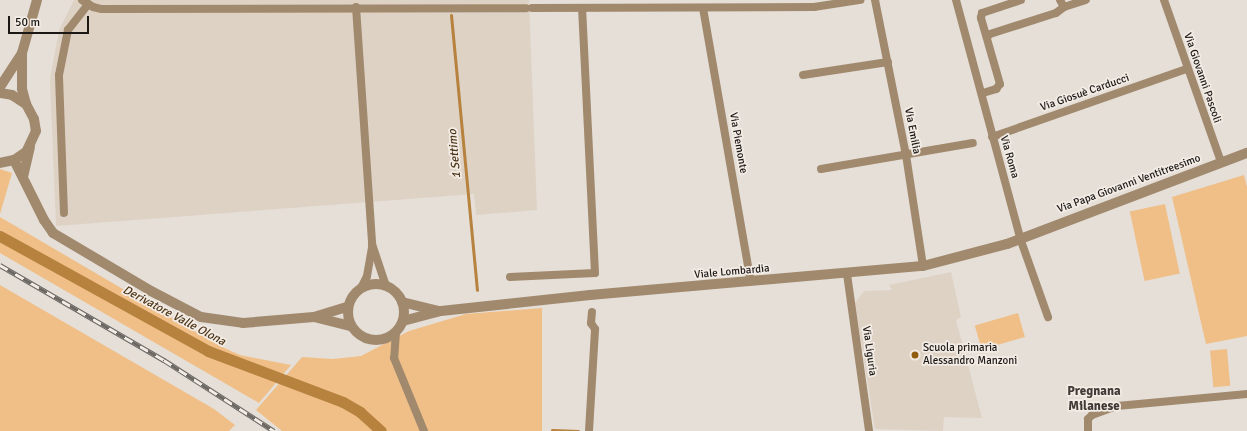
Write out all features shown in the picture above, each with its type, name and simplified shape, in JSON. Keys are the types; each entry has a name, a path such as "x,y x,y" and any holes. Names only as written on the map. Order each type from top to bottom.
{"street":[{"path":"23,177 35,125 26,104 22,89 22,53 37,0"},
{"path":"64,213 59,75 68,30 85,2 102,9 356,7 704,8 814,7 860,0"},
{"name":"Via Emilia","path":"875,0 906,155 923,266"},
{"name":"Via Roma","path":"956,0 1020,238 1048,317"},
{"path":"982,93 996,89 1000,84 981,18 982,13 1022,0"},
{"path":"986,37 990,34 1056,13 1062,4 1086,0"},
{"name":"Via Giovanni Pascoli","path":"1164,0 1186,69 1220,162"},
{"path":"351,326 347,307 352,296 361,288 367,276 372,244 356,7"},
{"path":"510,277 595,273 582,8"},
{"name":"Via Piemonte","path":"704,8 750,282"},
{"path":"0,87 22,53"},
{"path":"803,75 888,62"},
{"name":"Via Giosuè Carducci","path":"992,137 1186,69"},
{"path":"0,93 12,95 26,104"},
{"path":"821,169 973,144"},
{"path":"0,162 14,160 30,147"},
{"name":"Via Papa Giovanni Ventitreesimo","path":"1020,238 1247,153"},
{"path":"14,160 44,220 53,233 151,291 201,317 243,323 314,317 347,307"},
{"name":"Viale Lombardia","path":"403,321 441,311 590,295 847,274 923,266 1020,238"},
{"path":"372,244 386,286"},
{"name":"Via Liguria","path":"847,274 870,431"},
{"path":"361,288 373,284 386,286 396,292 402,302 403,321 396,332 394,358 424,431"},
{"name":"Viale Lombardia","path":"402,302 441,311"},
{"path":"590,431 595,329 591,323 592,312"},
{"path":"314,317 351,326 367,340 377,341 396,332"},
{"path":"1088,431 1088,419 1092,415 1117,406 1133,403 1247,394"}],"shaded area":[{"path":"74,0 529,0 537,210 476,215 474,194 56,226 50,79 59,30"},
{"path":"0,169 12,173 0,214"},
{"path":"1244,175 1247,187 1247,336 1206,344 1172,197"},
{"path":"1165,204 1180,273 1145,281 1130,211"},
{"path":"0,217 220,346 240,355 291,365 259,403 0,253"},
{"name":"Scuola primaria Alessandro Manzoni","path":"951,272 961,317 956,320 982,418 944,417 943,431 875,429 855,303 864,291 892,290 889,285"},
{"path":"0,285 214,409 235,425 229,431 0,431"},
{"path":"542,308 542,431 282,431 256,410 302,357 333,359 361,356 409,331 466,314"},
{"path":"1018,313 1025,337 982,349 975,325"},
{"path":"1227,349 1230,386 1213,387 1210,350"}],"waterway":[{"name":"1 Settimo","path":"451,15 477,290"},
{"name":"Derivatore Valle Olona","path":"0,236 208,351 343,402 360,412 381,431"},
{"name":"1 Settimo","path":"552,430 578,431"}],"railway":[{"path":"0,265 164,360 274,431"}],"place":[{"name":"Scuola primaria Alessandro Manzoni","path":"915,355"}],"district":[{"name":"Pregnana Milanese","path":"1094,400"}]}
